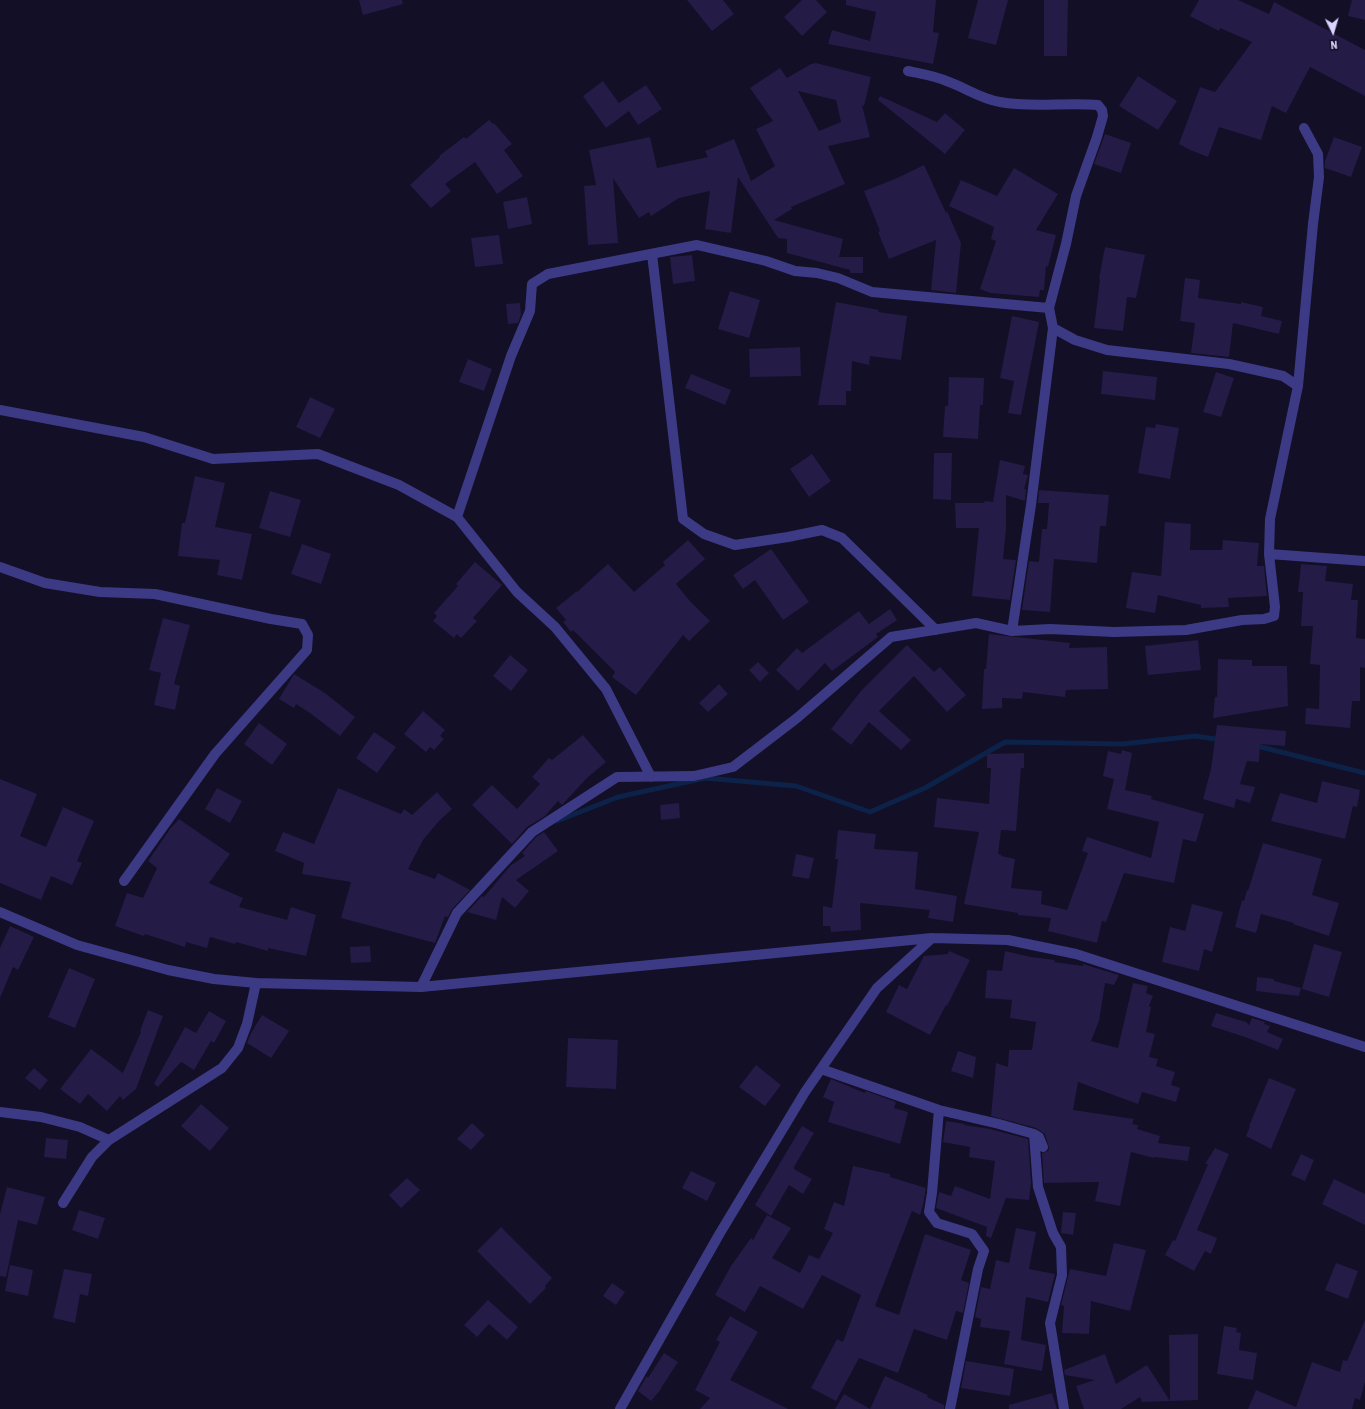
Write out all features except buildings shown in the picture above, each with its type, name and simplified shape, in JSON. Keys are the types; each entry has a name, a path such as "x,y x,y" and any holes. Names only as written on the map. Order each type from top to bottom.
{"street":[{"path":"908,71 933,76 950,82 975,95 1000,102 1041,105 1093,104 1098,105 1102,110 1097,137 1076,196 1066,244 1049,308 1053,328 1031,505 1012,631"},
{"path":"421,987 457,913 532,832 617,777 694,776 732,767 797,718 891,637 976,623 1012,631 1050,629 1114,632 1186,630 1242,620 1264,619 1274,616 1275,607 1269,554 1270,519 1298,386 1313,224 1319,177 1318,154 1304,128"},
{"path":"456,517 511,356 530,311 532,284 548,274 697,245 766,261 796,271 817,273 838,278 872,292 1049,308"},
{"path":"652,254 682,519 704,534 735,545 822,530 842,538 936,630"},
{"path":"1053,328 1075,340 1107,350 1229,364 1283,376 1298,386"},
{"path":"0,410 144,437 213,459 318,454 399,485 456,517 517,592 555,627 606,689 651,777"},
{"path":"1269,554 1365,561"},
{"path":"0,567 45,583 100,592 155,594 271,619 302,624 308,635 308,650 216,754 124,881"},
{"path":"0,912 77,945 152,966 214,979 256,983 421,987 932,938 1008,940 1076,954 1365,1047"},
{"path":"620,1409 720,1233 821,1069 877,988 932,938"},
{"path":"63,1203 92,1157 109,1140 222,1068 238,1048 247,1024 256,983"},
{"path":"821,1069 939,1110 1034,1134 1039,1137 1043,1147"},
{"path":"939,1110 929,1212 937,1223 972,1234 984,1251 978,1270 950,1409"},
{"path":"0,1112 41,1117 80,1127 109,1140"},
{"path":"1034,1134 1038,1187 1053,1233 1061,1248 1062,1276 1050,1323 1064,1409"}],"waterway":[{"path":"557,821 618,797 705,778 796,786 870,812 925,788 1005,742 1123,744 1195,736 1222,740"},
{"path":"1253,745 1365,773"}]}
